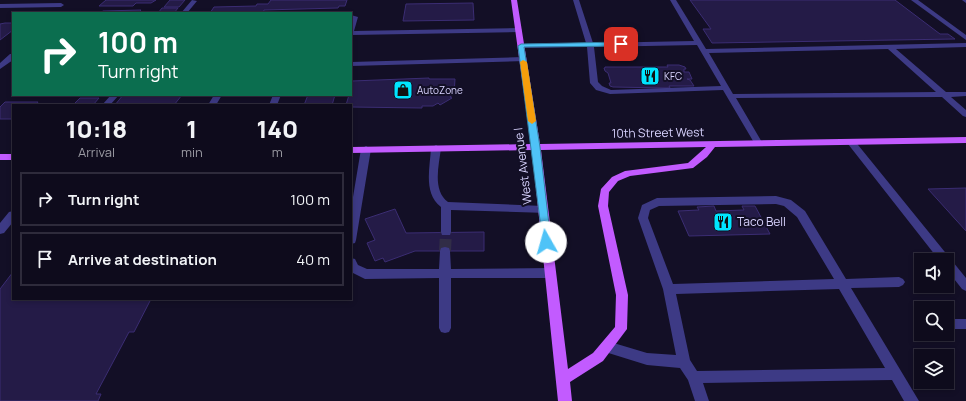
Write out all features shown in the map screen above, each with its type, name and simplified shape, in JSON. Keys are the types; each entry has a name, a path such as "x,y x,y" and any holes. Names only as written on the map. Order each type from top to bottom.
{"main road":[{"name":"West Avenue I","path":"514,0 536,147 566,401"},
{"name":"10th Street West","path":"352,150 966,140"},
{"path":"563,379 598,357 621,329 622,295 603,206 604,190 615,179 628,173 690,166 704,155 713,144"},
{"path":"0,157 12,156"}],"street":[{"path":"576,0 590,45 594,82 599,88 610,92 726,88"},
{"path":"674,0 759,144"},
{"path":"914,0 966,38"},
{"path":"185,12 194,1"},
{"path":"0,6 62,3 58,12"},
{"path":"352,33 519,30"},
{"path":"521,46 590,45 701,47 966,45"},
{"path":"889,46 966,114"},
{"path":"1,64 12,57"},
{"path":"352,64 523,59"},
{"path":"731,96 966,94"},
{"path":"107,104 114,96"},
{"path":"851,142 939,253"},
{"path":"436,148 434,191 438,200 446,206 543,210"},
{"path":"352,234 366,150"},
{"path":"702,401 694,376 684,362 669,289 644,218 646,208 657,202 776,200 787,203 802,214 912,401"},
{"path":"446,206 446,232"},
{"path":"0,230 12,216"},
{"path":"445,251 445,328"},
{"path":"352,264 354,268 365,274 550,273"},
{"path":"954,271 966,286"},
{"path":"669,289 899,282"},
{"path":"954,324 966,324"},
{"path":"607,347 647,359 684,362"},
{"path":"694,376 896,374"}],"building":[{"path":"106,0 156,0 151,3 136,3 133,6 99,6"},
{"path":"170,0 185,0 179,7 164,7"},
{"path":"271,0 347,0 345,6 339,6 338,8 264,10 263,12 211,12 214,7 256,6 257,4 268,4"},
{"path":"690,0 895,0 940,34 948,34 955,39 712,43 703,29 711,29"},
{"path":"473,3 474,20 403,21 406,4"},
{"path":"162,8 178,8 175,12 159,12"},
{"path":"141,10 139,12 102,12"},
{"path":"12,23 12,31 0,40 0,24"},
{"name":"KFC","path":"667,65 679,65 685,67 686,69 684,69 684,72 689,72 692,79 687,79 690,80 694,86 669,86 670,88 613,87 610,86 609,83 611,83 608,73 604,68 668,67"},
{"name":"AutoZone","path":"429,78 455,79 454,94 450,97 452,98 440,105 438,103 433,106 422,106 422,108 352,107 352,104 346,104 349,96 352,96 352,81"},
{"path":"122,96 181,96 175,104 116,104"},
{"path":"308,96 335,96 332,104 304,104"},
{"path":"80,98 99,98 94,104 74,104"},
{"path":"5,102 38,102 37,104 12,104 12,119 0,119 0,107"},
{"path":"966,188 966,231 928,189"},
{"name":"Taco Bell","path":"714,206 716,211 744,210 742,206 755,206 770,234 689,236 678,211 699,210 697,207"},
{"path":"395,209 406,233 484,232 484,251 415,251 385,262 383,258 375,261 367,243 375,240 365,219"},
{"path":"12,273 12,300 150,300 134,332 129,332 96,394 101,394 98,401 0,401 0,289"}],"tunnel":[{"path":"445,251 446,232"}],"slow traffic":[{"path":"523,62 532,121"}],"place":[{"name":"KFC","path":"650,76"},
{"name":"AutoZone","path":"403,90"},
{"name":"Taco Bell","path":"723,222"}],"route":[{"path":"546,242 536,147 521,46 621,44"}]}
